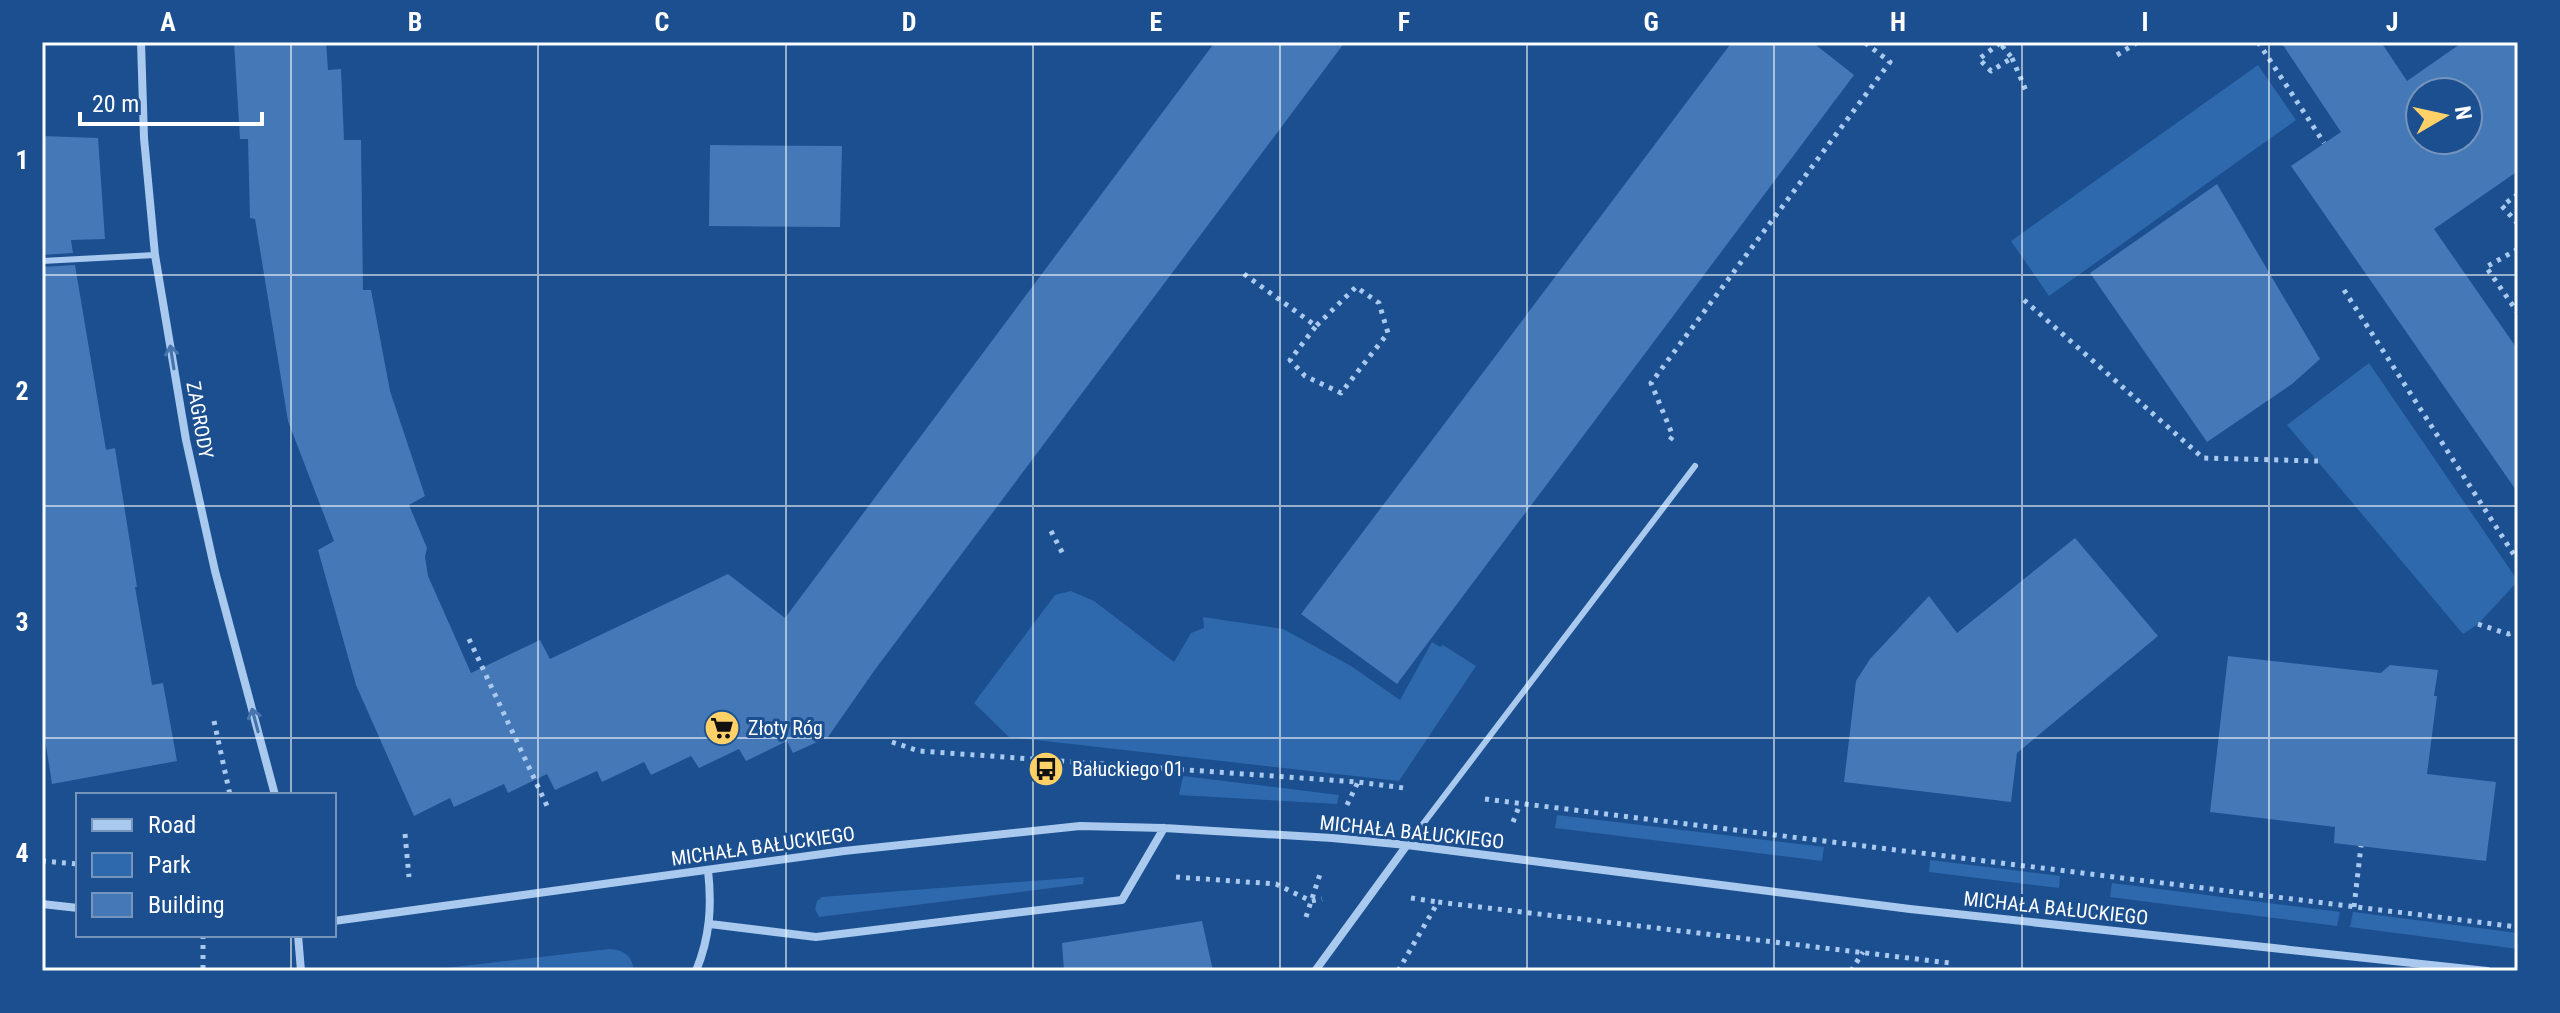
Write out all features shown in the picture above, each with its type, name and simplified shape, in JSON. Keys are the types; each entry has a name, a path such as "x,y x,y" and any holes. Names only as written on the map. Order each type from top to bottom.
{"street":[{"name":"ZAGRODY","path":"141,42 144,138 155,255 186,440 215,571 274,793"},
{"name":"MICHAŁA BAŁUCKIEGO","path":"336,921 844,851 1080,826 1164,828 1407,845 1910,909 2487,971"},
{"path":"710,924 816,937 1122,900 1164,828"},
{"path":"1315,971 1407,845"},
{"path":"696,971 710,924 708,870"},
{"path":"42,904 76,908"},
{"path":"298,937 301,971"}],"lane":[{"path":"42,261 155,255"},
{"path":"1407,845 1695,466"}],"path":[{"path":"1663,449 1673,436 1651,383 1890,62 1864,42"},
{"path":"2011,42 2001,44 1979,59 1991,71 2012,58"},
{"path":"2117,55 2138,42"},
{"path":"2258,42 2324,143"},
{"path":"2001,44 2012,58 2027,93"},
{"path":"2518,194 2502,206 2518,224"},
{"path":"2518,249 2486,267 2518,313"},
{"path":"1244,274 1316,326"},
{"path":"1356,287 1379,303 1388,333 1341,393 1305,376 1290,360 1316,326 1356,287"},
{"path":"2344,290 2518,561"},
{"path":"2024,300 2203,458 2318,461"},
{"path":"1051,531 1064,556"},
{"path":"2478,624 2508,634 2518,631"},
{"path":"469,639 548,808"},
{"path":"892,742 919,751 1358,782 1405,788"},
{"path":"1352,795 1358,782"},
{"path":"1520,804 2518,927"},
{"path":"2354,907 2361,846"},
{"path":"42,861 76,864"},
{"path":"1304,922 1323,866"},
{"path":"1398,971 1438,902 1950,963"},
{"path":"203,937 203,971"},
{"path":"1851,971 1863,952"}],"green space":[{"path":"2258,65 2296,120 2049,296 2011,241"},
{"path":"2369,363 2518,581 2478,624 2463,634 2287,425"},
{"path":"1071,591 1094,601 1174,662 1191,633 1204,628 1203,617 1283,629 1351,666 1400,700 1432,642 1440,647 1443,645 1476,666 1399,781 1009,737 974,703 1055,595"},
{"path":"1183,776 1339,795 1337,804 1179,795"},
{"path":"1557,815 1824,847 1822,861 1555,828"},
{"path":"1930,860 2060,876 2059,888 1929,872"},
{"path":"1084,877 1083,884 819,917 815,909 822,897"},
{"path":"2112,883 2340,912 2337,926 2110,897"},
{"path":"2353,912 2518,933 2518,949 2350,927"},
{"path":"609,949 626,954 634,971 437,971 437,969"}],"building":[{"path":"234,42 326,42 328,70 341,69 344,140 361,140 363,290 371,290 390,391 425,496 409,505 427,548 428,576 471,673 540,640 550,659 728,574 785,618 1215,42 1345,42 874,671 828,737 793,753 787,741 746,761 739,749 699,768 691,756 651,775 644,762 602,782 597,771 555,790 547,774 508,793 504,784 454,807 450,798 414,816 356,685 318,550 334,541 288,421 255,219 250,218 248,139 240,139"},
{"path":"1732,42 1812,42 1854,75 1397,684 1301,614"},
{"path":"2281,42 2381,42 2404,76 2404,156 2484,156 2484,76 2414,76 2463,42 2518,42 2518,171 2434,229 2518,350 2518,493 2291,166 2341,132"},
{"path":"42,136 98,138 105,239 71,240 73,253 42,255"},
{"path":"710,145 842,146 840,227 709,226"},
{"path":"2217,184 2320,359 2292,384 2207,442 2090,273"},
{"path":"75,265 106,450 115,448 152,685 163,683 177,761 52,784 42,720 42,267"},
{"path":"2075,538 2158,636 2017,753 2011,802 1844,782 1856,681 1870,659 1929,596 1957,633"},
{"path":"2228,656 2381,673 2390,665 2438,670 2427,774 2496,782 2486,861 2334,843 2335,827 2210,812"},
{"path":"1202,921 1213,971 1064,971 1062,943"}],"place":[{"name":"Złoty Róg","path":"722,728"},
{"name":"Bałuckiego 01","path":"1046,769"}]}
